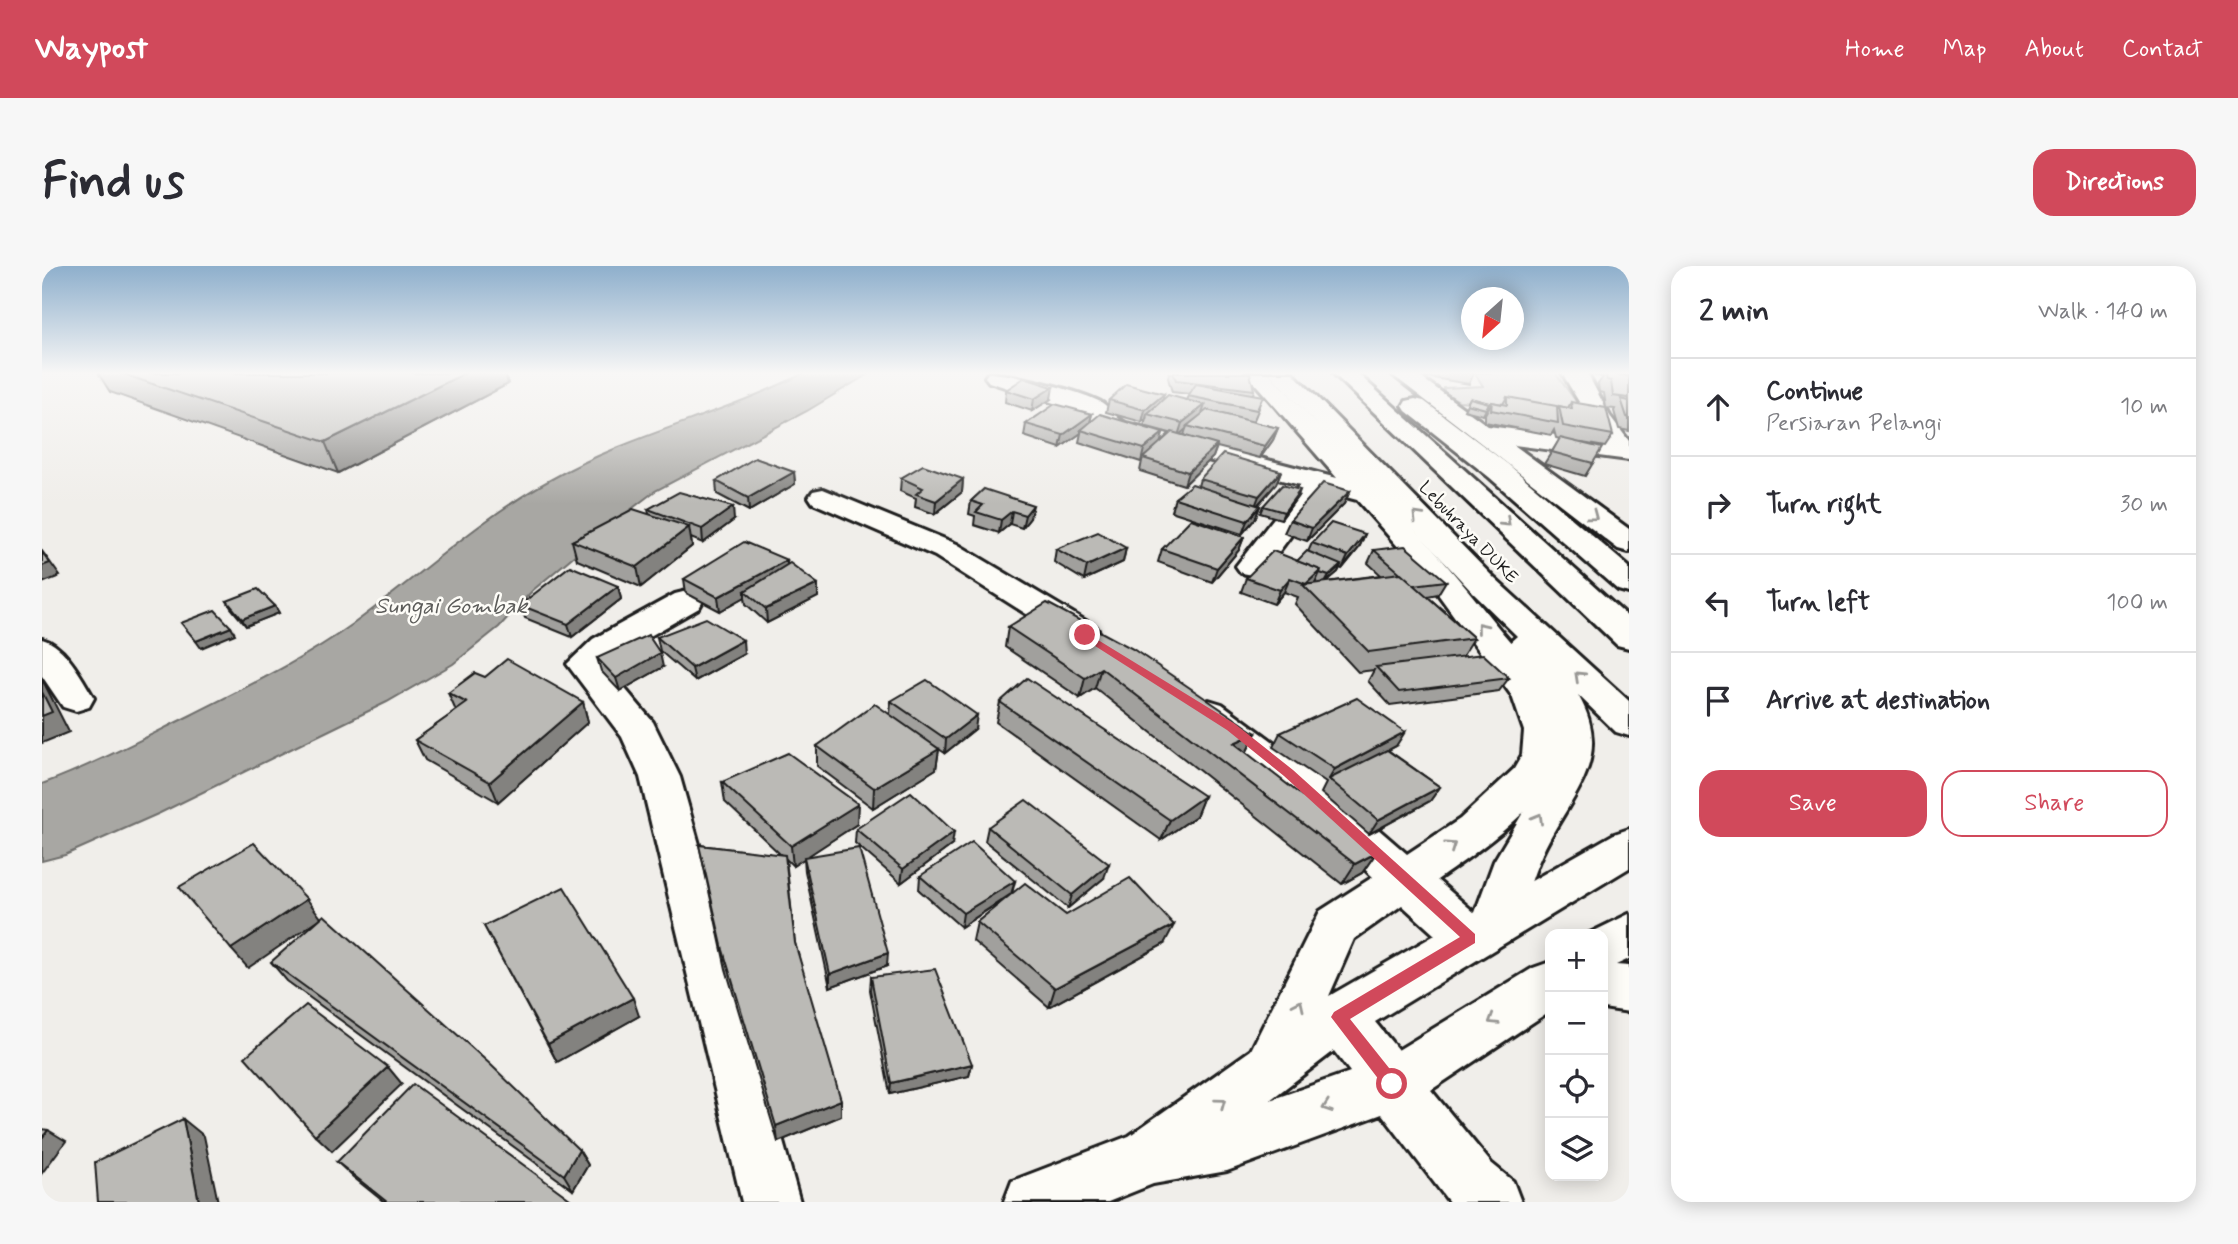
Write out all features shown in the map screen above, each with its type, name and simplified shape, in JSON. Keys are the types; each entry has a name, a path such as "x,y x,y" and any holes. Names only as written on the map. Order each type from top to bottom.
{"main road":[{"path":"1101,417 1106,423 1117,428 1367,494"},
{"path":"1270,1067 1337,925 1475,831 1528,780 1542,756 1543,731 1530,693 1504,656 1441,576 1297,417"},
{"path":"1321,417 1484,586 1629,723"},
{"name":"Lebuhraya DUKE","path":"1356,417 1506,572 1629,688"},
{"name":"Lebuhraya DUKE","path":"1394,417 1629,637"},
{"path":"1429,417 1499,471 1629,583"},
{"path":"1460,417 1629,543"},
{"path":"1598,417 1626,452"},
{"path":"1482,433 1626,452"},
{"path":"1252,566 1317,481"},
{"path":"824,497 946,550 1107,649"},
{"path":"1597,556 1629,574"},
{"path":"1481,932 1525,843 1571,761 1574,735 1569,716 1551,684 1484,586"},
{"path":"687,601 605,648 584,664 639,732 660,777 771,1202"},
{"path":"42,650 75,698"},
{"path":"1186,699 1231,727 1289,773 1404,877 1481,932"},
{"path":"1147,1158 1339,1017 1481,932 1590,872 1629,846"},
{"path":"1608,947 1629,934"},
{"path":"1033,1202 1147,1158 1227,1143 1392,1084 1545,987"},
{"path":"1608,987 1629,989"},
{"path":"1339,1017 1471,1183 1493,1202"}],"water":[{"name":"Sungai Gombak","path":"699,417 796,417 655,491 532,591 499,627 453,664 387,702 160,813 65,855 42,861 42,784 136,742 294,661 378,606 524,495 581,464"}],"building":[{"path":"250,417 376,417 325,442"},
{"path":"1037,417 1088,417 1063,435 1026,424"},
{"path":"1097,417 1109,417 1163,433 1144,449 1081,430"},
{"path":"1157,417 1190,417 1182,423"},
{"path":"1199,417 1233,417 1278,428 1265,446 1187,426"},
{"path":"1525,417 1558,417 1558,423"},
{"path":"1561,417 1608,417 1613,435 1563,426"},
{"path":"1172,432 1217,445 1188,472 1143,458"},
{"path":"1560,438 1602,448 1593,463 1552,452"},
{"path":"1223,454 1281,471 1259,496 1200,479"},
{"path":"755,458 794,472 748,498 716,481"},
{"path":"923,465 963,479 936,501 916,494 923,488 901,478"},
{"path":"1323,483 1350,491 1312,528 1290,520"},
{"path":"1192,484 1260,506 1247,521 1175,498"},
{"path":"1282,485 1300,490 1284,512 1263,506"},
{"path":"984,489 1033,505 1025,515 1012,511 1001,520 976,512 983,505 971,501"},
{"path":"679,492 733,507 702,529 648,509"},
{"path":"633,509 689,527 637,567 572,541"},
{"path":"1191,519 1244,537 1217,568 1162,549"},
{"path":"1331,523 1365,534 1348,556 1312,543"},
{"path":"1098,532 1126,548 1087,566 1056,549"},
{"path":"744,542 787,560 718,597 684,579"},
{"path":"1405,546 1446,581 1414,585 1374,550"},
{"path":"1273,551 1321,570 1306,584 1290,578 1280,590 1246,578"},
{"path":"1307,551 1341,565 1329,576 1320,573 1321,570 1297,561"},
{"path":"42,552 50,563 42,566"},
{"path":"790,563 818,584 766,609 745,591"},
{"path":"570,566 618,586 568,624 520,605"},
{"path":"1401,573 1474,638 1369,652 1303,585"},
{"path":"258,589 275,606 242,619 227,601"},
{"path":"1047,603 1133,649 1256,733 1234,743 1376,853 1355,864 1101,668 1085,678 1008,627"},
{"path":"215,610 231,627 196,641 181,623"},
{"path":"706,618 743,640 692,668 657,637"},
{"path":"648,635 660,653 616,678 597,658"},
{"path":"1483,654 1509,678 1399,692 1376,667"},
{"path":"507,659 583,702 490,782 415,740 467,703 448,693 475,673 485,677"},
{"path":"1027,678 1204,796 1170,820 1000,702"},
{"path":"927,680 977,715 946,739 891,701"},
{"path":"42,692 52,712 42,716"},
{"path":"1357,698 1405,732 1335,769 1280,733"},
{"path":"875,704 939,749 874,788 817,746"},
{"path":"1387,750 1440,787 1378,820 1329,779"},
{"path":"788,753 858,804 791,846 722,782"},
{"path":"911,792 954,832 903,869 856,829"},
{"path":"1026,800 1109,864 1072,895 988,827"},
{"path":"972,842 1015,881 963,913 920,876"},
{"path":"254,843 307,899 231,949 179,887"},
{"path":"699,845 785,855 795,943 841,1100 776,1126 723,950"},
{"path":"859,848 888,953 830,974 804,857"},
{"path":"1130,878 1174,925 1055,988 977,922 1025,883 1066,915"},
{"path":"564,887 633,998 548,1044 484,926"},
{"path":"324,915 491,1065 579,1150 564,1175 271,962"},
{"path":"935,969 972,1064 891,1083 871,977"},
{"path":"306,1005 388,1067 315,1135 245,1057"},
{"path":"413,1084 574,1202 387,1202 337,1162"},
{"path":"183,1119 199,1202 98,1202 95,1162"}],"route":[{"path":"1085,635 1231,727 1289,773 1470,938 1339,1017 1392,1084"}]}
